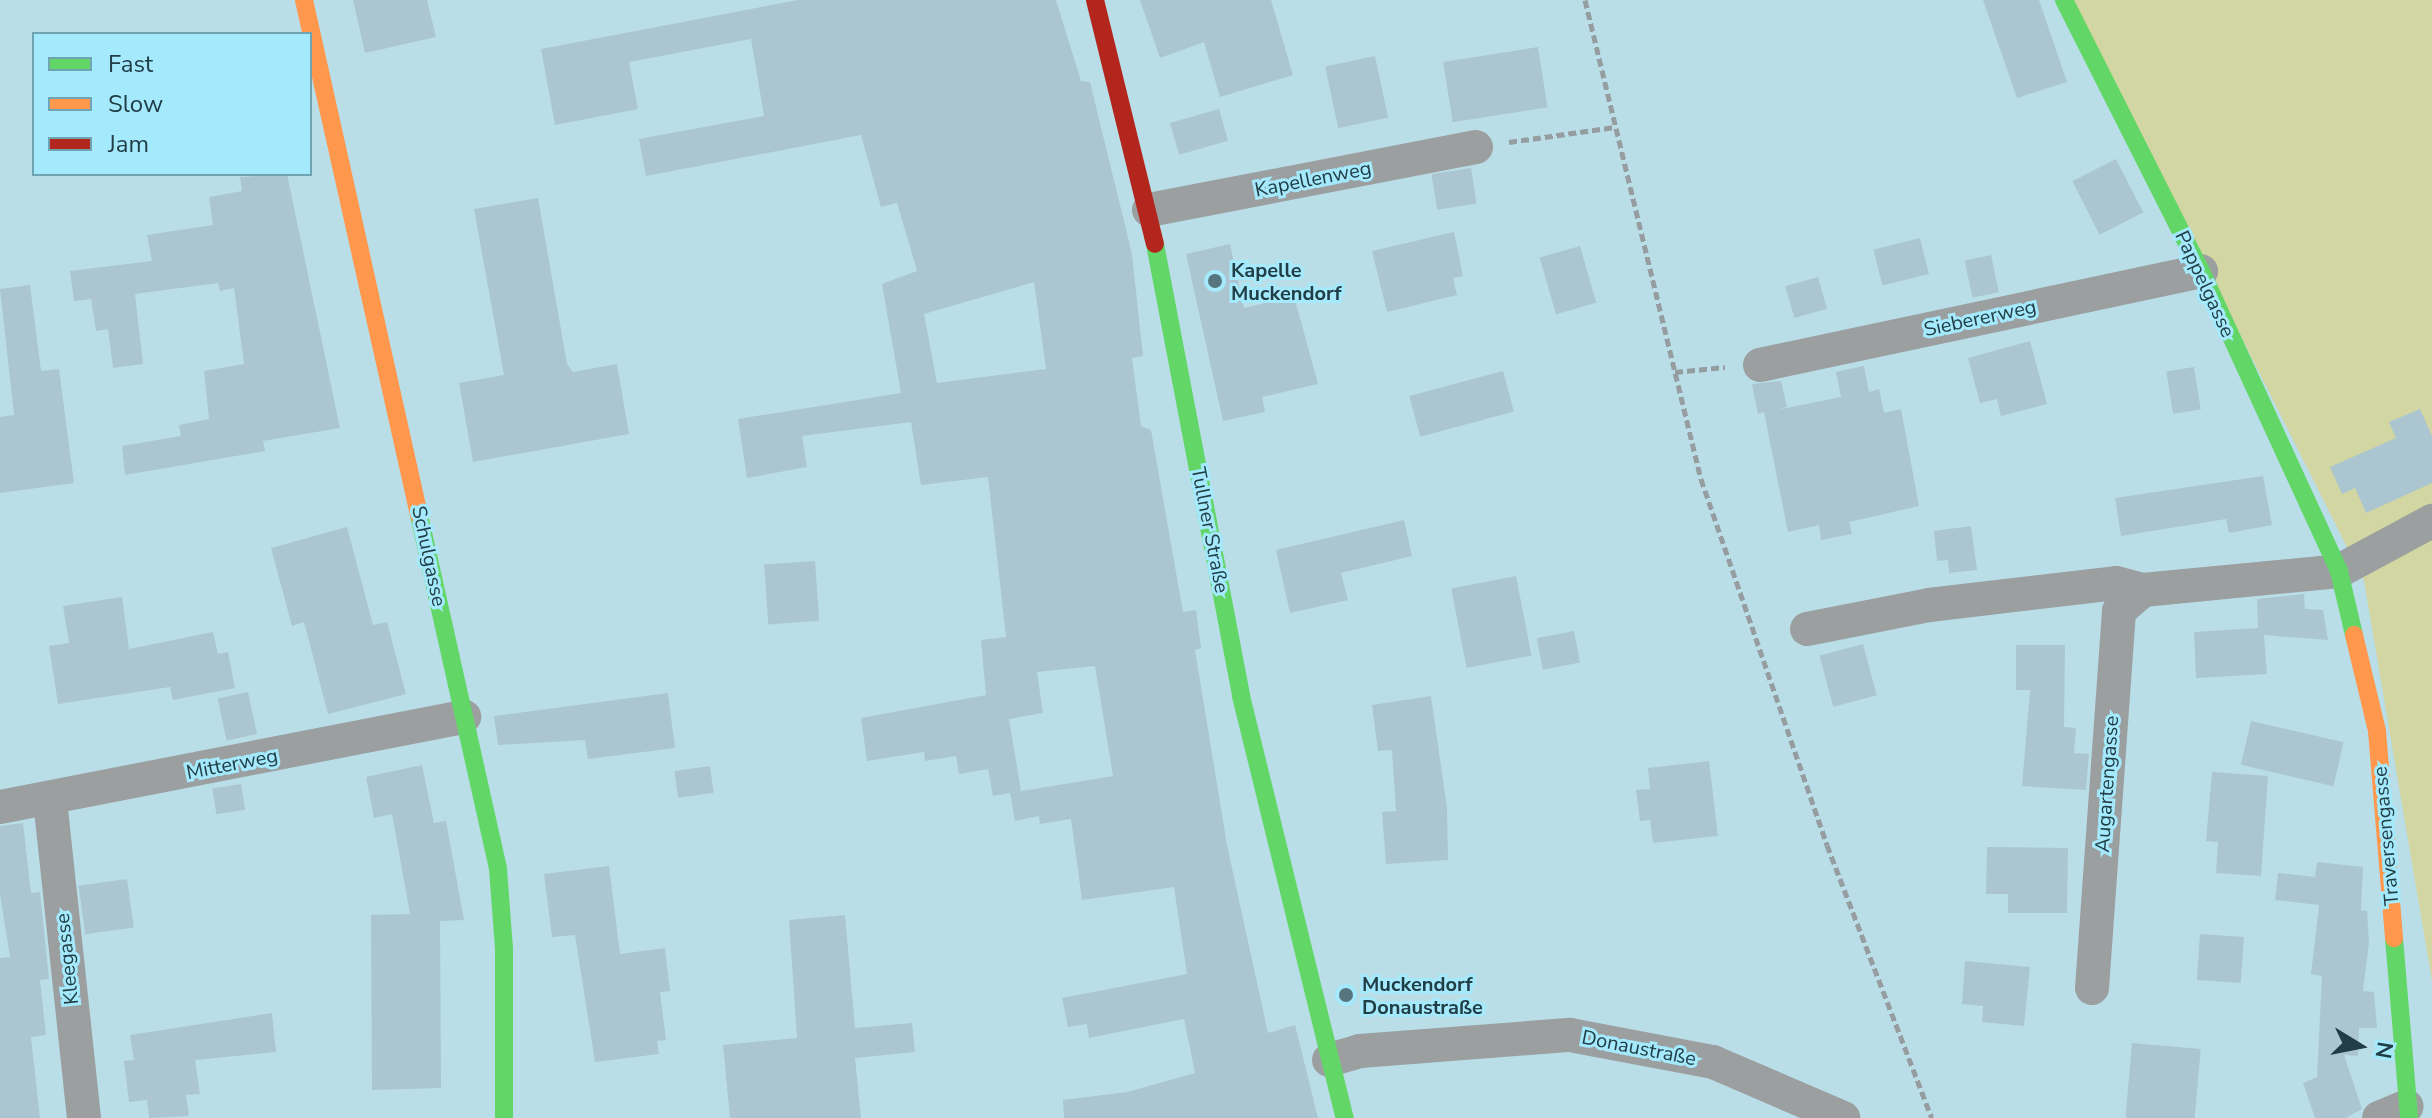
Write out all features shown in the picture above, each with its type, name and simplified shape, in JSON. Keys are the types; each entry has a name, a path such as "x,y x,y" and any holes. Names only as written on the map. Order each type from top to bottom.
{"street":[{"name":"Schulgasse","path":"304,0 311,32"},
{"name":"Tullner Straße","path":"1095,0 1149,210 1241,696 1345,1118"},
{"name":"Pappelgasse","path":"2064,0 2201,271 2339,571"},
{"name":"Schulgasse","path":"312,36 498,869 504,949 504,1118"},
{"name":"Kapellenweg","path":"1149,210 1476,147"},
{"name":"Siebererweg","path":"1760,365 2201,271"},
{"path":"1807,629 1929,605 2116,583 2143,590 2339,571 2432,521"},
{"name":"Traversengasse","path":"2339,571 2377,731 2398,1114"},
{"name":"Augartengasse","path":"2092,988 2119,611 2143,590"},
{"name":"Mitterweg","path":"0,807 50,800 464,717"},
{"name":"Kleegasse","path":"50,800 84,1118"},
{"name":"Donaustraße","path":"1329,1060 1360,1051 1570,1035 1713,1062 1767,1103 1843,1118"}],"path":[{"path":"1585,0 1701,479 1827,845 1932,1118"},
{"path":"1476,147 1615,127"},
{"path":"1675,372 1760,365"}],"green space":[{"path":"2072,0 2432,0 2432,981 2364,581"}],"building":[{"path":"353,0 427,0 436,37 365,53"},
{"path":"798,0 1056,0 1081,81 1090,82 1132,254 1143,356 1132,358 1141,426 1151,430 1183,612 1196,610 1201,648 1195,650 1227,845 1268,1033 1295,1025 1318,1118 1064,1118 1063,1100 1127,1092 1195,1073 1184,1019 1089,1038 1087,1024 1068,1027 1062,998 1187,974 1174,887 1082,900 1071,819 1040,824 1039,816 1015,821 1010,793 1113,776 1095,666 1037,672 1043,713 1009,719 1021,791 993,796 988,769 959,774 956,756 925,761 924,752 867,761 861,718 986,695 981,640 1006,637 988,477 921,485 911,422 802,436 807,467 747,478 738,419 901,393 882,284 917,271 897,203 881,207 861,135 646,176 639,139 764,116 751,39 629,62 638,109 555,125 541,49","holes":["1034,282 1046,369 937,383 924,314"]},
{"path":"1140,0 1271,0 1293,75 1220,97 1204,42 1160,58"},
{"path":"1983,0 2039,0 2067,82 2017,98"},
{"path":"1538,47 1548,107 1453,122 1443,62"},
{"path":"1375,56 1388,118 1338,128 1325,67"},
{"path":"1219,109 1228,141 1179,155 1170,123"},
{"path":"2116,159 2143,212 2100,235 2072,181"},
{"path":"1471,168 1477,204 1437,210 1431,174"},
{"path":"287,176 340,428 263,441 265,451 125,475 122,446 181,436 179,425 209,419 204,371 244,364 234,288 220,291 218,283 135,294 143,364 113,368 108,329 96,331 91,299 74,301 70,271 152,261 147,235 213,225 209,197 242,191 240,177"},
{"path":"538,198 567,364 573,372 617,364 629,434 473,462 459,383 504,375 474,209"},
{"path":"1454,232 1463,276 1453,278 1457,295 1387,312 1372,251"},
{"path":"1920,238 1929,274 1882,286 1873,250"},
{"path":"1230,244 1244,308 1294,296 1318,384 1262,397 1265,412 1223,421 1186,254"},
{"path":"1580,246 1596,303 1556,314 1540,258"},
{"path":"1991,255 1999,292 1972,298 1965,261"},
{"path":"1818,277 1827,309 1794,318 1785,286"},
{"path":"30,285 41,371 59,369 74,483 0,493 0,417 14,415 0,289"},
{"path":"2030,341 2047,404 2001,416 1997,399 1980,403 1968,358"},
{"path":"1864,366 1869,392 1879,389 1884,413 1901,409 1919,506 1849,522 1852,534 1821,540 1819,525 1788,532 1764,412 1758,414 1752,384 1781,381 1787,407 1777,410 1841,397 1836,372"},
{"path":"2194,367 2201,409 2173,414 2166,371"},
{"path":"1503,371 1514,412 1420,437 1409,396"},
{"path":"2420,409 2432,436 2432,483 2366,513 2355,488 2342,494 2330,467 2396,438 2389,422"},
{"path":"2263,476 2272,525 2229,533 2226,519 2121,536 2115,498"},
{"path":"1404,520 1412,556 1341,573 1348,600 1290,613 1276,550"},
{"path":"1971,526 1977,570 1949,573 1948,560 1937,561 1934,531"},
{"path":"347,527 373,625 387,622 406,694 328,714 304,622 292,626 271,548"},
{"path":"815,561 819,621 768,624 764,565"},
{"path":"1516,576 1531,656 1467,668 1451,589"},
{"path":"2304,594 2305,609 2323,610 2328,640 2264,635 2267,674 2196,678 2194,632 2258,628 2257,599"},
{"path":"122,597 129,649 213,632 218,654 228,652 235,688 173,700 170,687 58,704 49,646 69,643 63,606"},
{"path":"1574,631 1580,662 1543,670 1537,638"},
{"path":"1863,644 1877,695 1833,707 1820,656"},
{"path":"2016,645 2065,645 2064,727 2076,728 2074,753 2089,754 2086,790 2022,786 2030,690 2016,690"},
{"path":"248,692 257,734 227,741 218,698"},
{"path":"668,693 675,748 588,759 585,740 498,745 494,716"},
{"path":"1431,696 1447,808 1448,860 1386,864 1382,812 1396,811 1392,750 1378,751 1372,705"},
{"path":"2251,721 2344,742 2333,786 2241,765"},
{"path":"1709,761 1718,836 1653,843 1650,820 1640,821 1636,790 1650,789 1648,768"},
{"path":"422,765 434,823 446,821 464,920 440,921 441,1088 372,1090 371,915 410,914 392,814 374,818 366,777"},
{"path":"710,766 714,793 678,798 674,771"},
{"path":"2212,772 2268,776 2261,876 2216,873 2218,842 2206,841"},
{"path":"241,784 245,810 216,814 212,789"},
{"path":"23,823 31,893 40,892 49,979 40,980 46,1035 31,1037 40,1118 0,1118 0,958 10,957 0,894 0,826"},
{"path":"1987,847 2068,848 2067,913 2008,913 2008,894 1986,894"},
{"path":"2317,862 2363,867 2361,910 2367,911 2369,943 2363,991 2374,992 2377,1028 2359,1028 2358,1056 2344,1055 2362,1109 2346,1118 2315,1118 2303,1083 2317,1077 2322,976 2311,974 2319,905 2275,900 2278,873 2315,877"},
{"path":"609,866 620,954 665,948 670,991 660,992 666,1040 657,1041 659,1054 595,1062 575,935 552,937 544,874"},
{"path":"127,879 134,928 85,934 78,886"},
{"path":"845,915 855,1028 912,1023 915,1052 855,1058 861,1118 730,1118 723,1045 797,1038 789,920"},
{"path":"2200,934 2244,937 2241,983 2197,980"},
{"path":"1965,961 2030,967 2024,1026 1982,1022 1983,1006 1962,1004"},
{"path":"272,1013 276,1052 195,1060 200,1094 186,1095 189,1116 149,1118 147,1100 129,1102 124,1061 134,1060 130,1035"},
{"path":"2132,1043 2201,1049 2195,1118 2125,1118"}],"traffic: fast":[{"path":"2064,0 2201,271 2339,571 2354,635"},
{"path":"1155,244 1241,696 1345,1118"},
{"path":"419,515 498,869 504,949 504,1118"},
{"path":"2394,938 2409,1118"}],"traffic: slow":[{"path":"304,0 311,32"},
{"path":"312,36 419,515"},
{"path":"2354,635 2377,731 2394,938"}],"traffic: jam":[{"path":"1095,0 1155,244"}],"place":[{"name":"Kapelle Muckendorf","path":"1215,281"},
{"name":"Muckendorf Donaustraße","path":"1346,995"}]}
